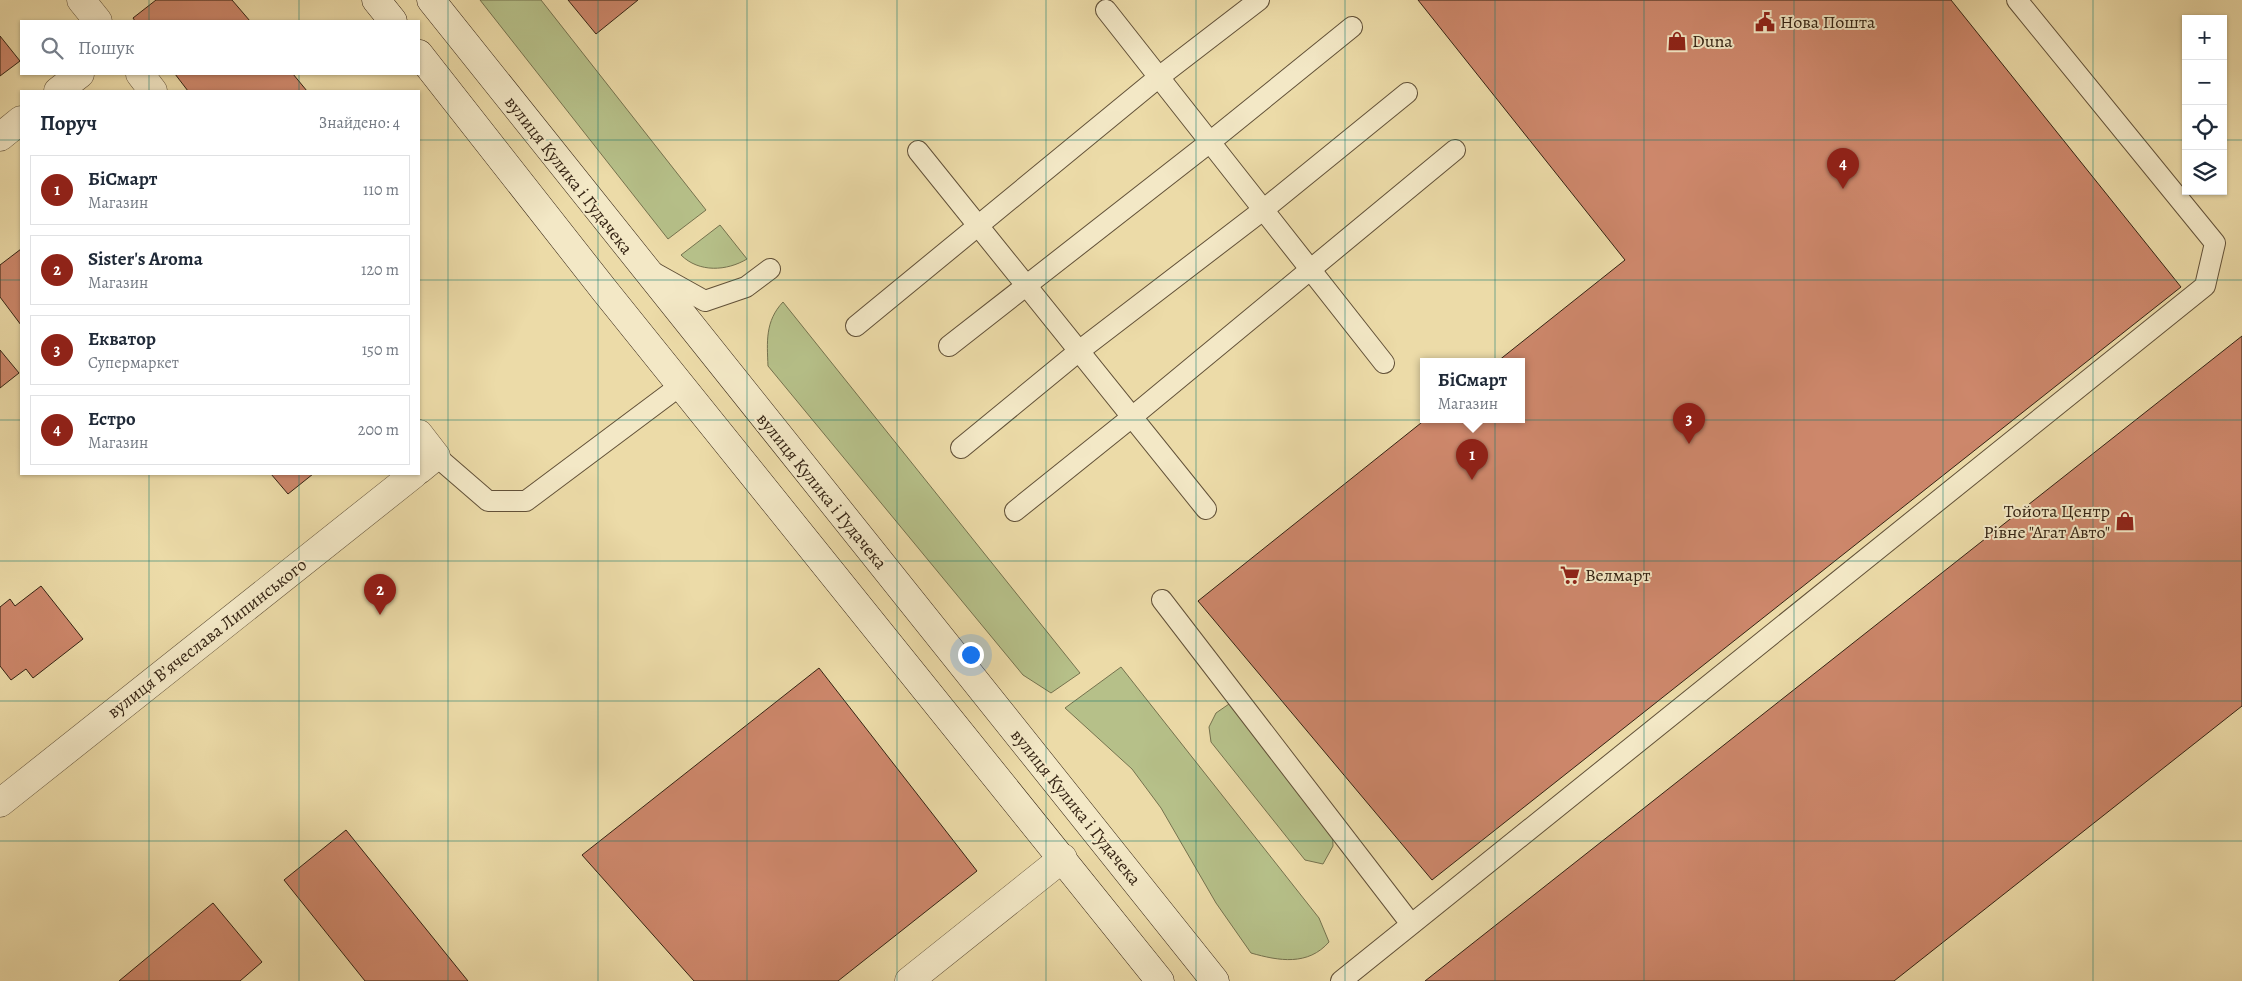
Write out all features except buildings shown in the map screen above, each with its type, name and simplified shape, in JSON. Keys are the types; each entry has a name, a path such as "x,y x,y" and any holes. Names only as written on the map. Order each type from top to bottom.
{"main road":[{"path":"81,0 97,20"},
{"path":"376,0 392,20"},
{"name":"вулиця Кулика і Гудачека","path":"431,0 1215,981"},
{"path":"420,55 681,385 1160,981"},
{"path":"59,90 79,75"},
{"path":"141,75 153,90"},
{"path":"0,137 20,121"},
{"path":"420,438 427,463"},
{"name":"вулиця Вʼячеслава Липинського","path":"0,803 413,475"},
{"path":"909,981 1063,858"}],"lane":[{"path":"856,326 979,227 1159,77 1259,0"},
{"path":"1341,981 2205,286 2215,244 2017,0"},
{"path":"1106,10 1384,363"},
{"path":"949,346 1027,287 1352,27"},
{"path":"961,448 1079,351 1263,210 1407,93"},
{"path":"1015,511 1132,417 1454,150"},
{"path":"918,152 1206,509"},
{"path":"641,265 706,301 746,287 770,268"},
{"path":"427,463 488,502 526,500 681,385"},
{"path":"1162,600 1411,924"}],"green space":[{"path":"480,0 541,0 706,210 668,239"},
{"path":"720,225 747,259 731,266 713,268 696,265 681,255"},
{"path":"783,302 1080,673 1051,693 1023,675 768,366 768,332 777,309"},
{"path":"1121,667 1319,918 1329,942 1321,950 1312,955 1293,959 1272,958 1251,953 1216,903 1161,808 1132,769 1065,708"},
{"path":"1229,704 1244,709 1332,820 1333,846 1323,864 1305,860 1211,742 1209,727 1216,713"}],"place":[{"name":"Нова Пошта","path":"1765,22"},
{"name":"Duna","path":"1677,41"},
{"name":"Естро","path":"1843,189"},
{"name":"Екватор","path":"1689,444"},
{"name":"БіСмарт","path":"1472,480"},
{"name":"Тойота Центр Рівне \"Агат Авто\"","path":"2125,521"},
{"name":"Велмарт","path":"1570,575"},
{"name":"Sister's Aroma","path":"380,615"}]}
